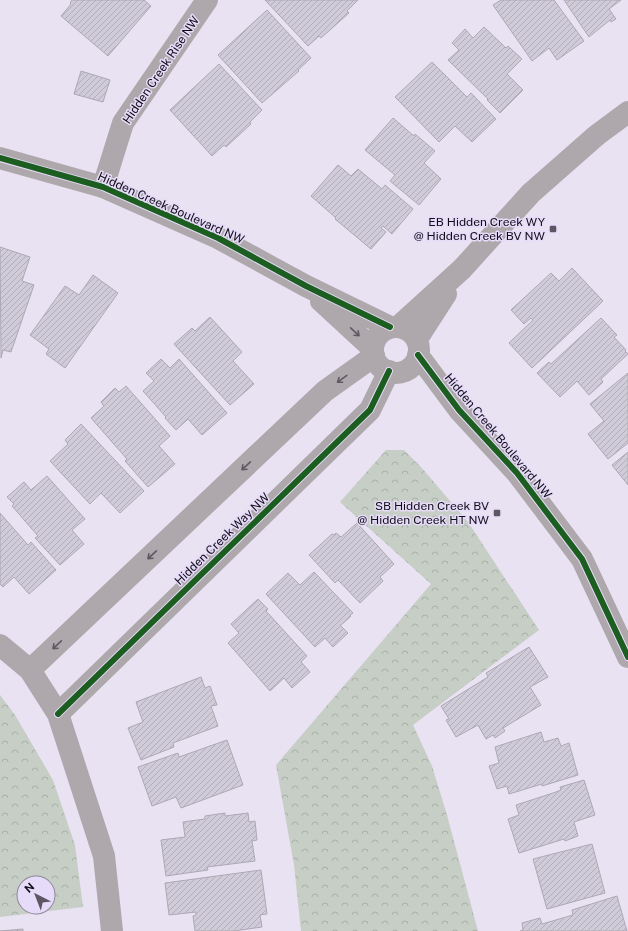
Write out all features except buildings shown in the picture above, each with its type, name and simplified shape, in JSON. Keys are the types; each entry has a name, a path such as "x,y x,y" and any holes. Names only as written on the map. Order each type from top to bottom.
{"street":[{"name":"Hidden Creek Rise NW","path":"103,187 123,123 208,0"},
{"path":"394,327 462,269 531,193 597,135 628,112"},
{"name":"Hidden Creek Boulevard NW","path":"0,158 103,187 218,238 306,286 394,327"},
{"path":"30,670 325,391 385,362 410,368 415,362 417,347 462,269"},
{"name":"Hidden Creek Boulevard NW","path":"306,286 385,362 458,410"},
{"path":"385,362 374,342 383,330 394,327 406,329 412,333 417,347"},
{"name":"Hidden Creek Boulevard NW","path":"417,347 458,410 517,473 582,559 628,656"},
{"name":"Hidden Creek Way NW","path":"58,714 370,410 385,362"},
{"path":"0,645 30,670 58,714 104,856 112,931"}],"green space":[{"path":"386,450 404,450 421,467 468,522 539,630 413,725 432,766 447,815 478,931 301,931 294,865 276,765 431,584 340,502"},
{"path":"0,695 15,715 53,780 75,845 83,907 56,910 56,875 16,875 17,915 0,917"}],"cycle path":[{"path":"0,158 103,187 218,238 306,286 390,327"},
{"path":"418,355 459,410 517,473 582,559 628,657"},
{"path":"58,714 370,410 389,371"}],"place":[{"name":"EB Hidden Creek WY @ Hidden Creek BV NW","path":"553,229"},
{"name":"SB Hidden Creek BV @ Hidden Creek HT NW","path":"497,513"}]}
